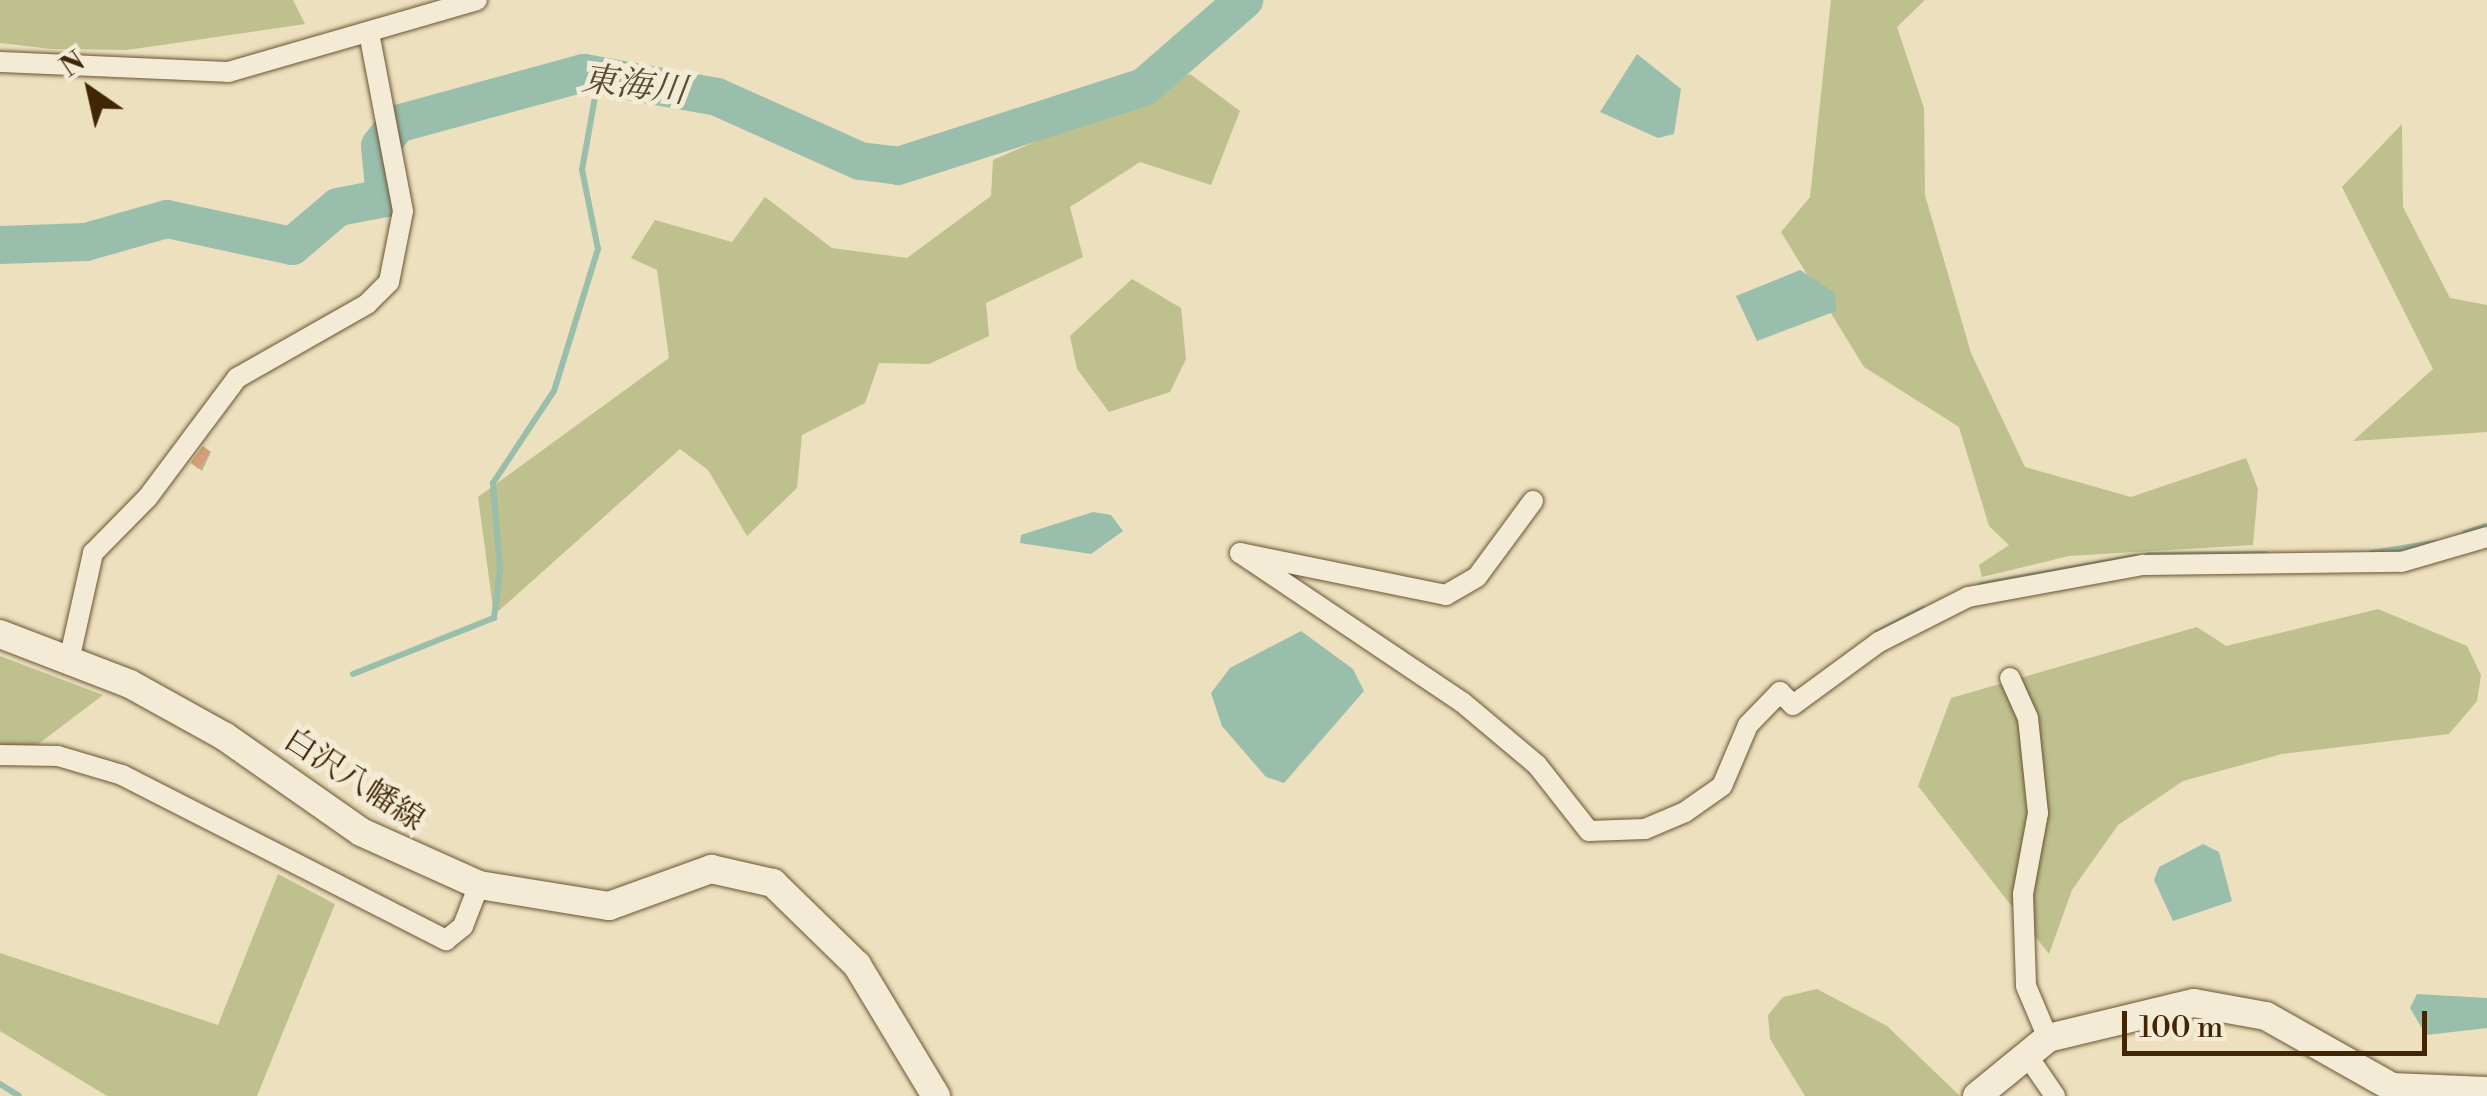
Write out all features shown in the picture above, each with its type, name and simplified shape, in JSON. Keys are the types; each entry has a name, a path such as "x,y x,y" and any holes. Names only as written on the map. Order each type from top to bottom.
{"main road":[{"name":"白沢八幡線","path":"0,634 70,656 224,736 361,832 479,885 610,906 711,869 752,872 797,902 857,966 936,1096"},
{"path":"1977,1096 2038,1048 2122,1015 2223,1003 2266,1016 2392,1087 2487,1090"}],"street":[{"path":"0,62 228,72 477,0"},
{"path":"70,656 93,553 148,498 237,378 368,304 389,282 404,234 388,112 369,32"},
{"path":"1533,501 1477,577 1446,595 1240,553 1462,702 1537,765 1589,831 1645,828 1684,812 1722,786 1748,726 1780,692 1793,705 1879,642 1968,598 2143,565 2401,562 2487,537"},
{"path":"2010,678 2028,718 2038,813 2023,894 2026,986 2038,1048 2055,1096"},
{"path":"0,755 58,756 122,775 446,940 463,926 479,885"}],"shaded area":[{"path":"0,0 293,0 305,24 127,50 52,49 0,43"},
{"path":"1831,0 1925,0 1897,27 1924,108 1925,195 1971,353 2025,467 2131,497 2246,458 2258,489 2253,545 2069,556 1982,577 1979,565 2009,545 1989,526 1959,427 1864,367 1781,232 1810,197"},
{"path":"1637,54 1681,89 1674,134 1658,138 1600,112"},
{"path":"1190,74 1240,111 1211,185 1140,162 1070,207 1083,257 986,303 989,336 929,364 879,363 865,403 802,435 797,488 747,536 708,470 680,449 494,615 478,497 669,358 657,270 631,258 655,220 732,242 765,197 832,248 907,258 991,196 993,160"},
{"path":"2402,124 2403,207 2450,298 2487,305 2487,432 2353,441 2433,369 2342,187"},
{"path":"1800,270 1835,293 1836,311 1757,341 1736,296"},
{"path":"1132,279 1181,308 1186,359 1170,392 1109,412 1077,369 1070,336"},
{"path":"1093,512 1111,515 1123,531 1091,554 1020,543 1021,535"},
{"path":"2378,609 2467,646 2481,675 2477,701 2449,734 2282,754 2183,781 2118,825 2072,890 2049,954 1918,786 1951,698 2197,627 2226,646"},
{"path":"1301,631 1353,669 1364,691 1284,783 1266,777 1222,726 1211,693 1230,668"},
{"path":"0,656 103,695 37,745 0,745"},
{"path":"2203,844 2219,852 2232,901 2173,921 2154,880 2159,867"},
{"path":"278,874 335,904 257,1096 107,1096 0,1031 0,953 218,1025"},
{"path":"1817,989 1887,1026 1960,1096 1805,1096 1770,1039 1768,1015 1783,997"},
{"path":"2417,994 2487,998 2487,1028 2426,1035 2410,1008"}],"building":[{"path":"203,446 211,452 198,469 190,463"}],"waterway":[{"name":"東海川","path":"0,245 86,242 167,219 292,246 338,207 385,198 380,146 397,124 584,73 717,97 860,161 898,166 1144,87 1244,0"},
{"path":"353,674 494,618 500,569 493,483 554,391 598,249 582,170 599,75"},
{"path":"2465,533 2487,526"},
{"path":"2372,553 2434,543"},
{"path":"2148,555 2265,554"},
{"path":"1981,585 2135,557"},
{"path":"1877,633 1923,609"},
{"path":"0,1084 19,1096"}]}
